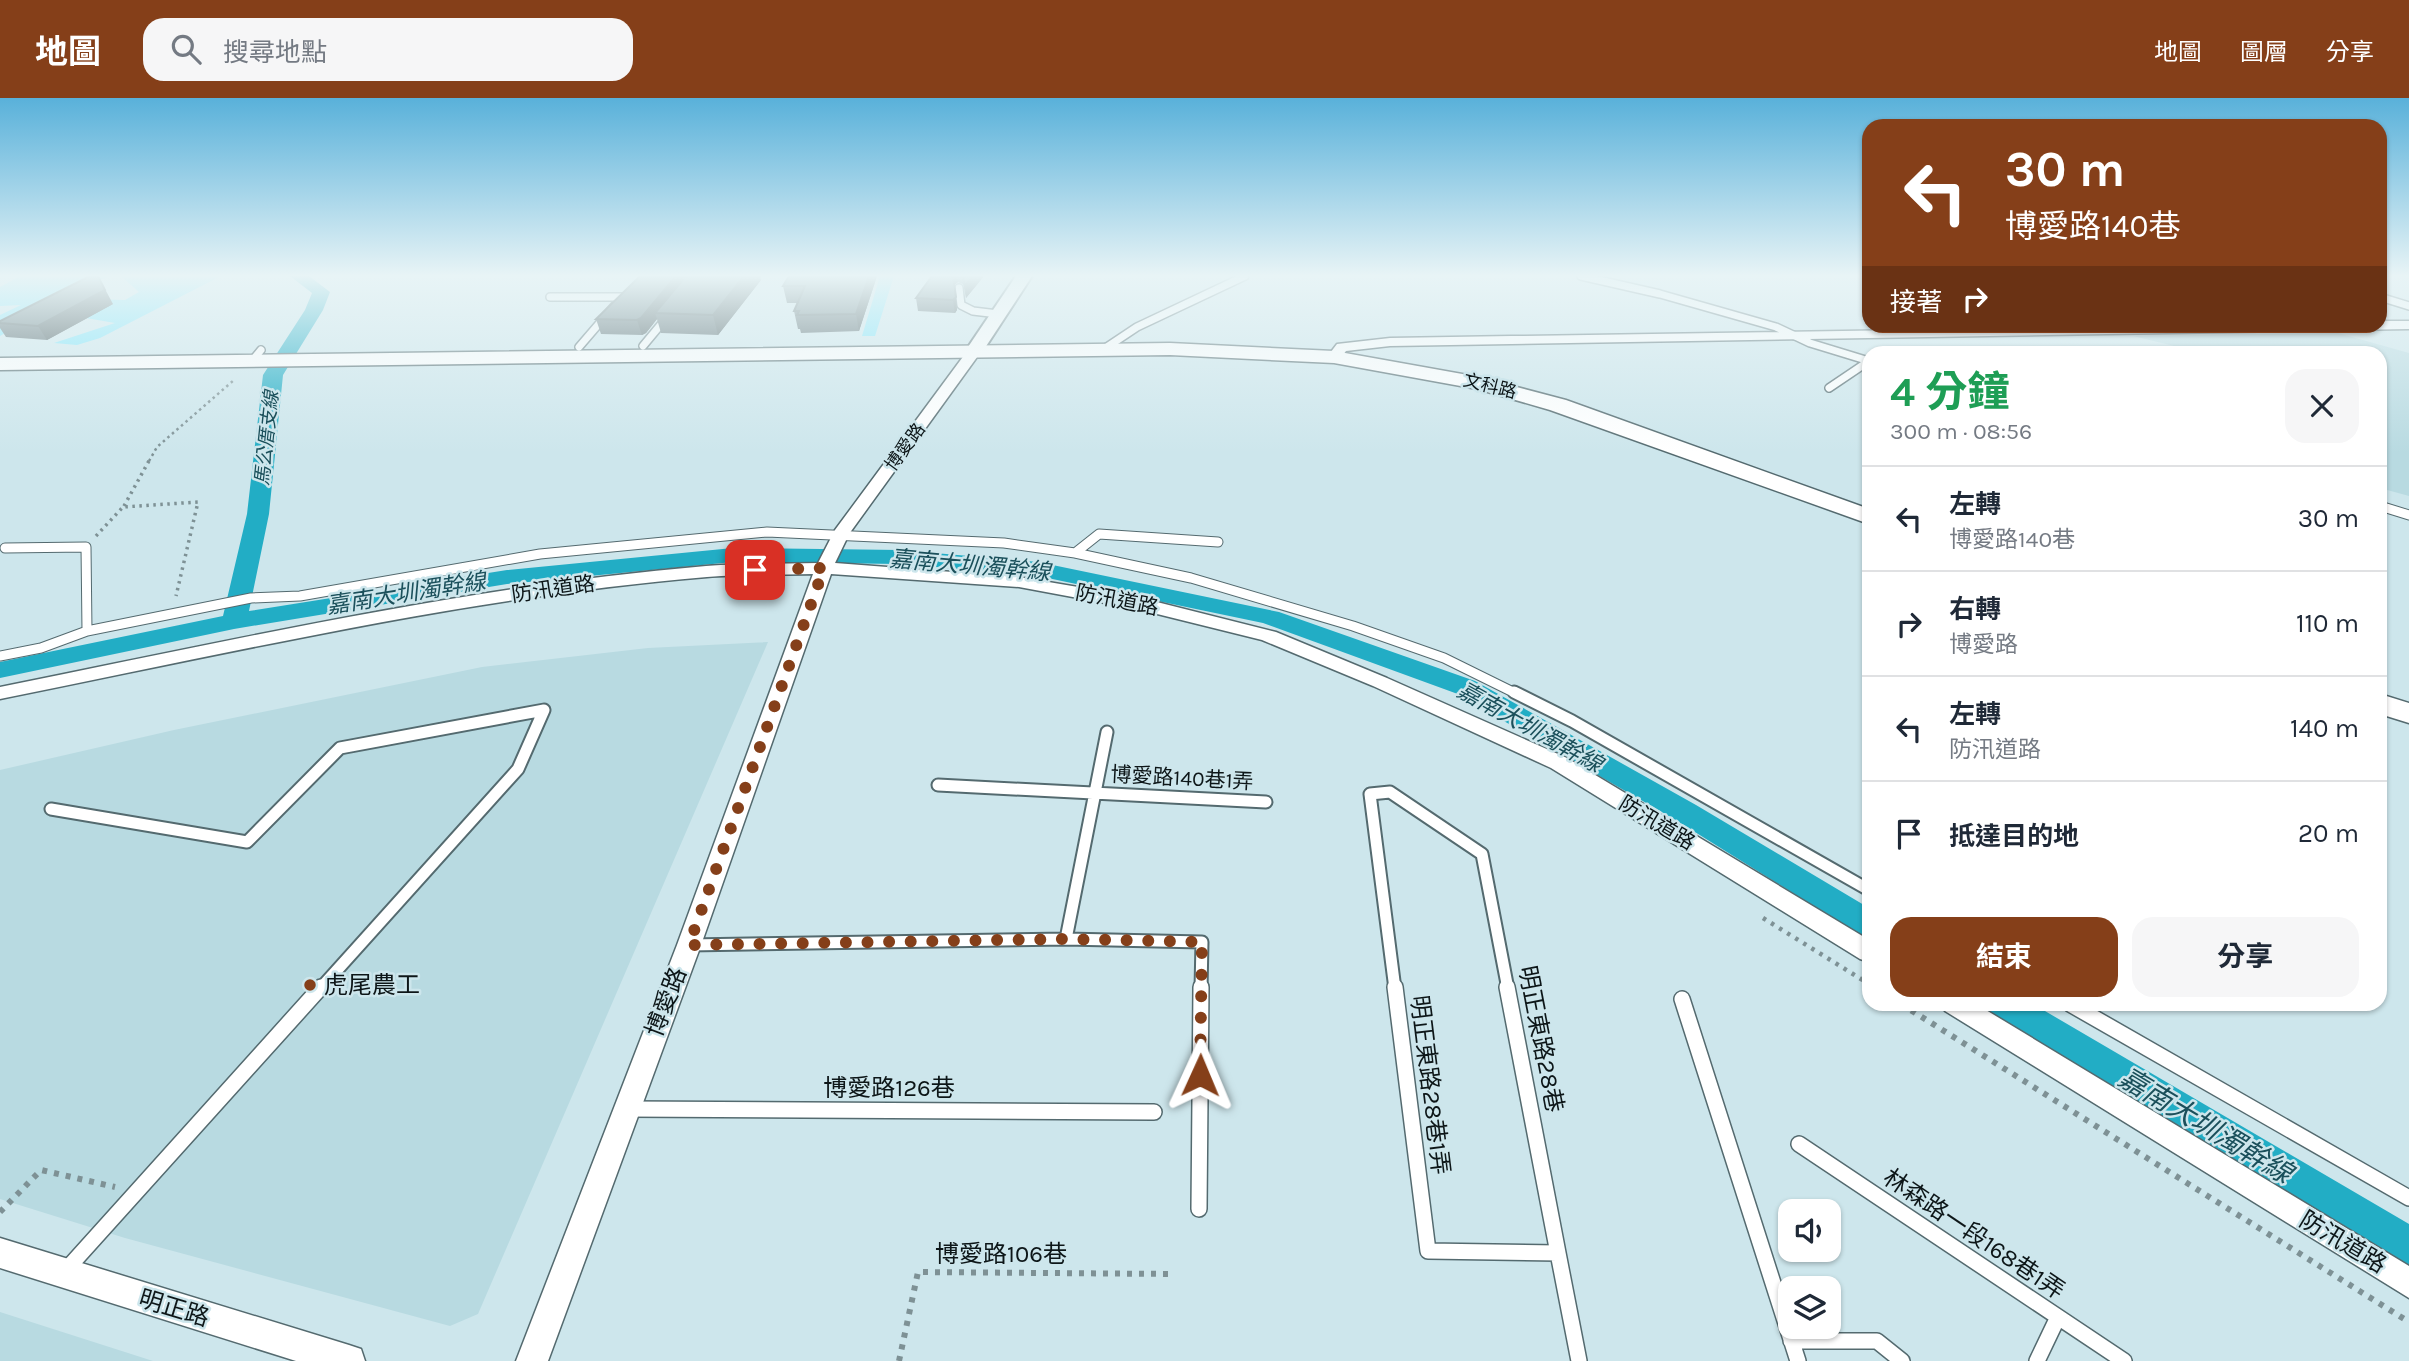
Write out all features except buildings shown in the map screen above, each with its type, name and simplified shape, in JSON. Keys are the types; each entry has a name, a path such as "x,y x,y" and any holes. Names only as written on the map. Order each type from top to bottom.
{"main road":[{"name":"文科路","path":"319,355 643,346 977,348"},
{"name":"文科路","path":"0,364 256,356 1107,346 1338,352 1535,398 1862,506"},
{"name":"文科路","path":"0,353 256,356"},
{"path":"2387,687 2409,695"},
{"path":"2387,706 2409,714"}],"street":[{"path":"977,348 985,335"},
{"path":"1338,352 1390,342 1880,335"},
{"name":"博愛路","path":"531,1361 689,945 832,552 977,348"},
{"name":"防汛道路","path":"0,693 414,610 832,552 1138,603 1269,636 1380,682 1559,763 1862,949"},
{"name":"防汛道路","path":"1965,1011 2409,1283"},
{"name":"明正路","path":"0,1253 349,1361"}],"lane":[{"path":"579,347 589,335"},
{"path":"643,346 652,335"},
{"path":"1107,346 1124,335"},
{"path":"1796,335 1810,343 1862,359"},
{"path":"1829,388 1862,366"},
{"path":"2387,508 2409,515"},
{"path":"0,656 41,648 88,631 172,612 251,598 300,596 540,554 767,532 832,552 1004,542 1075,553 1191,578 1278,602 1444,658 1572,721 1862,886"},
{"path":"1075,553 1099,534 1218,542"},
{"path":"5,548 86,547 88,631"},
{"path":"51,809 247,842 340,748 544,710 518,769 62,1274"},
{"name":"博愛路140巷1弄","path":"1066,939 1107,732"},
{"name":"博愛路140巷1弄","path":"938,785 1266,802"},
{"name":"明正東路28巷","path":"1370,794 1390,792 1482,854 1580,1361"},
{"name":"明正東路28巷1弄","path":"1370,794 1428,1251 1559,1253"},
{"path":"689,945 1066,939 1202,942 1199,1209"},
{"path":"1682,999 1798,1361"},
{"path":"2082,1011 2409,1198"},
{"name":"博愛路126巷","path":"625,1109 1154,1112"},
{"name":"林森路一段168巷1弄","path":"1799,1144 2124,1361"},
{"path":"2037,1361 2058,1317"},
{"path":"1791,1341 1877,1341 1902,1361"}],"path":[{"path":"86,547 123,507 158,447 256,356"},
{"path":"123,507 198,502 172,612"},
{"path":"1753,912 1862,980"},
{"path":"1912,1011 2409,1322"},
{"path":"0,1212 41,1170 96,1183"},
{"name":"博愛路106巷","path":"899,1361 918,1272 1174,1274"}],"shaded area":[{"path":"79,335 106,335 77,345 54,343"},
{"path":"2345,335 2384,346 2174,346 2133,336"},
{"path":"2387,347 2409,353 2409,496 2387,490"},
{"name":"虎尾農工","path":"768,642 478,1314 450,1326 125,1238 0,1199 0,770 174,730 482,667 648,648"},
{"path":"0,1312 153,1361 0,1361"}],"waterway":[{"name":"馬公厝支線","path":"234,621 258,514 273,375 298,335"},
{"name":"嘉南大圳濁幹線","path":"234,621 507,577 733,555 900,557 1038,569 1270,617 1465,687 1685,812 1862,920"},
{"name":"嘉南大圳濁幹線","path":"0,670 234,621"},
{"name":"嘉南大圳濁幹線","path":"2015,1011 2409,1246"}],"place":[{"name":"虎尾農工","path":"310,985"}],"route":[{"path":"755,570 824,568 689,945 1066,939 1202,942 1200,1075"}]}
